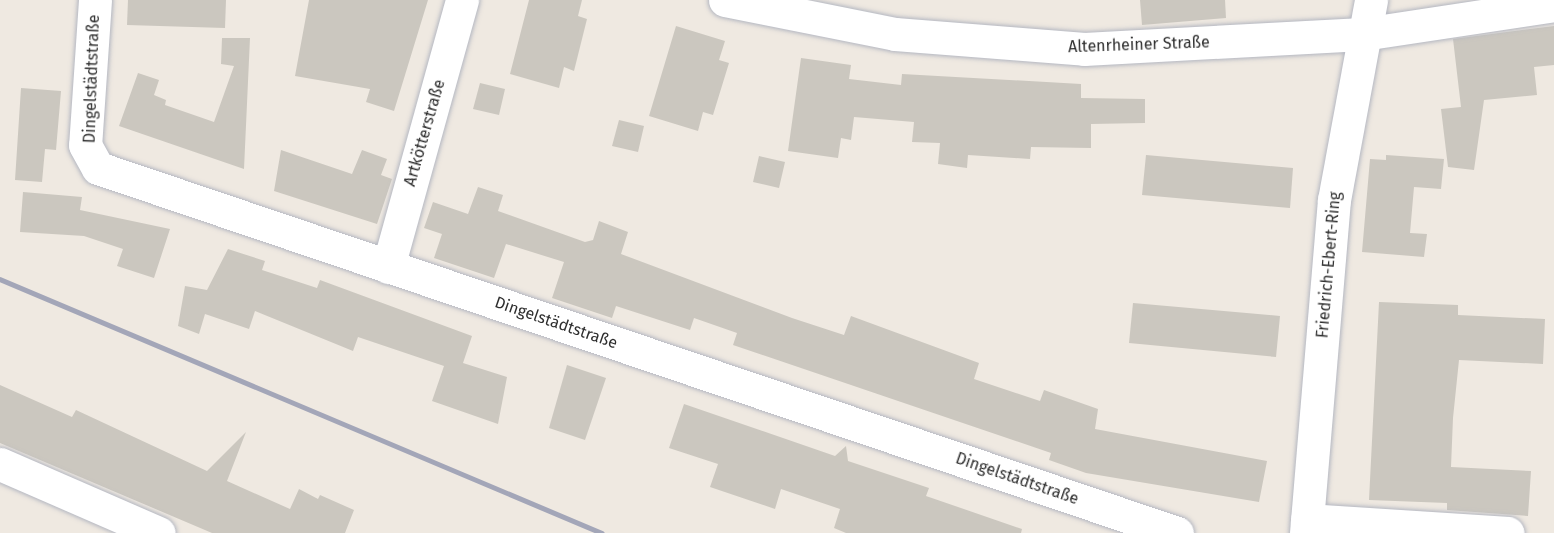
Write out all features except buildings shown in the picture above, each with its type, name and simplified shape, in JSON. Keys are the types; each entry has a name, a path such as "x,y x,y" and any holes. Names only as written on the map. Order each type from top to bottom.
{"street":[{"name":"Dingelstädtstraße","path":"95,0 86,145 98,168 1177,533"},
{"name":"Artkötterstraße","path":"388,267 462,0"},
{"name":"Altenrheiner Straße","path":"725,0 895,34 1084,50 1363,34 1554,5"},
{"name":"Friedrich-Ebert-Ring","path":"1307,527 1334,200 1371,0"},
{"path":"0,464 159,533"},
{"path":"1307,527 1508,533"}],"railway":[{"path":"0,279 602,533"}]}
